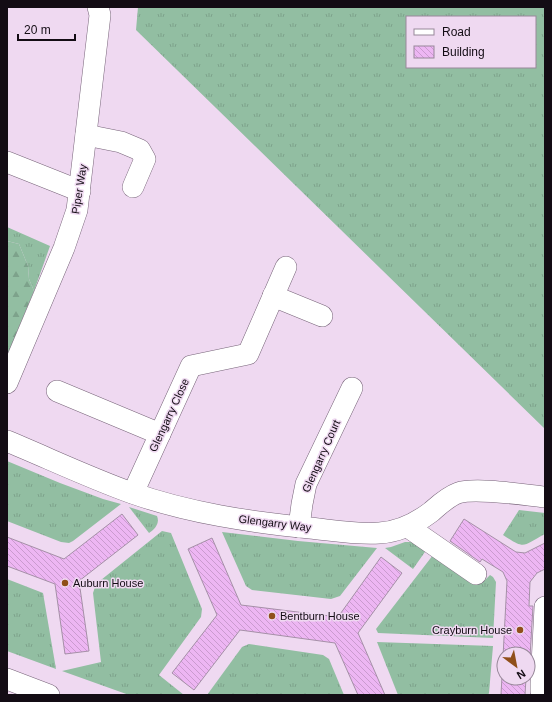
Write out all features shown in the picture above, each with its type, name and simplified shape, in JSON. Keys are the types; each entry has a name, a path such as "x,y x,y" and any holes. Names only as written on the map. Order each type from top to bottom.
{"street":[{"name":"Piper Way","path":"7,383 64,248 77,210 100,15 98,7"},
{"path":"86,135 122,142 140,150 145,159 133,187"},
{"path":"7,162 80,191"},
{"name":"Glengarry Close","path":"133,493 192,366 248,354 286,267"},
{"path":"273,296 322,316"},
{"name":"Glengarry Court","path":"299,527 306,484 352,388"},
{"path":"57,391 160,434"},
{"name":"Glengarry Way","path":"7,441 133,493 202,513 299,527 377,534 393,532 408,527 429,513 444,500 458,493 476,491 545,497"},
{"path":"408,527 476,574"},
{"path":"543,695 541,683 545,607"},
{"path":"7,679 49,695"}],"green space":[{"path":"138,7 545,7 545,429 136,30"},
{"path":"7,227 50,246 34,291 29,279 28,266 19,244 7,241"},
{"path":"7,241 19,244 28,266 29,279 34,291 7,356"},
{"path":"7,461 60,483 121,504 73,541 69,543 61,542 7,521"},
{"path":"129,507 157,516 158,521 155,528 149,533"},
{"path":"519,510 545,513 545,534 524,545 516,543 503,535"},
{"path":"162,531 171,533 202,609 201,617 159,675 184,695 129,695 62,671 101,662 93,593 96,584"},
{"path":"222,532 377,548 340,596 331,599 252,590 246,586"},
{"path":"405,542 415,542 427,549 413,569 385,548"},
{"path":"433,555 478,575 485,580 490,575 493,577 496,582 493,638 378,633 376,629"},
{"path":"7,579 43,593 56,669 7,651"},
{"path":"377,642 493,646 489,693 488,695 398,695"},
{"path":"249,644 323,655 329,659 344,695 207,695 242,647"}],"building":[{"name":"Auburn House","path":"122,514 138,535 79,581 89,651 65,654 55,584 7,566 7,537 64,559"},
{"name":"Crayburn House","path":"464,519 516,552 525,553 545,543 545,569 537,573 530,582 529,606 533,606 531,646 504,646 507,581 503,572 482,559 480,562 450,541"},
{"name":"Bentburn House","path":"212,538 241,605 338,617 381,557 402,573 358,633 385,695 358,695 335,643 240,630 194,690 172,673 217,615 188,549"},
{"name":"Crayburn House","path":"501,686 526,686 525,695 501,695"}],"place":[{"name":"Auburn House","path":"65,583"},
{"name":"Bentburn House","path":"272,616"},
{"name":"Crayburn House","path":"520,630"}]}
